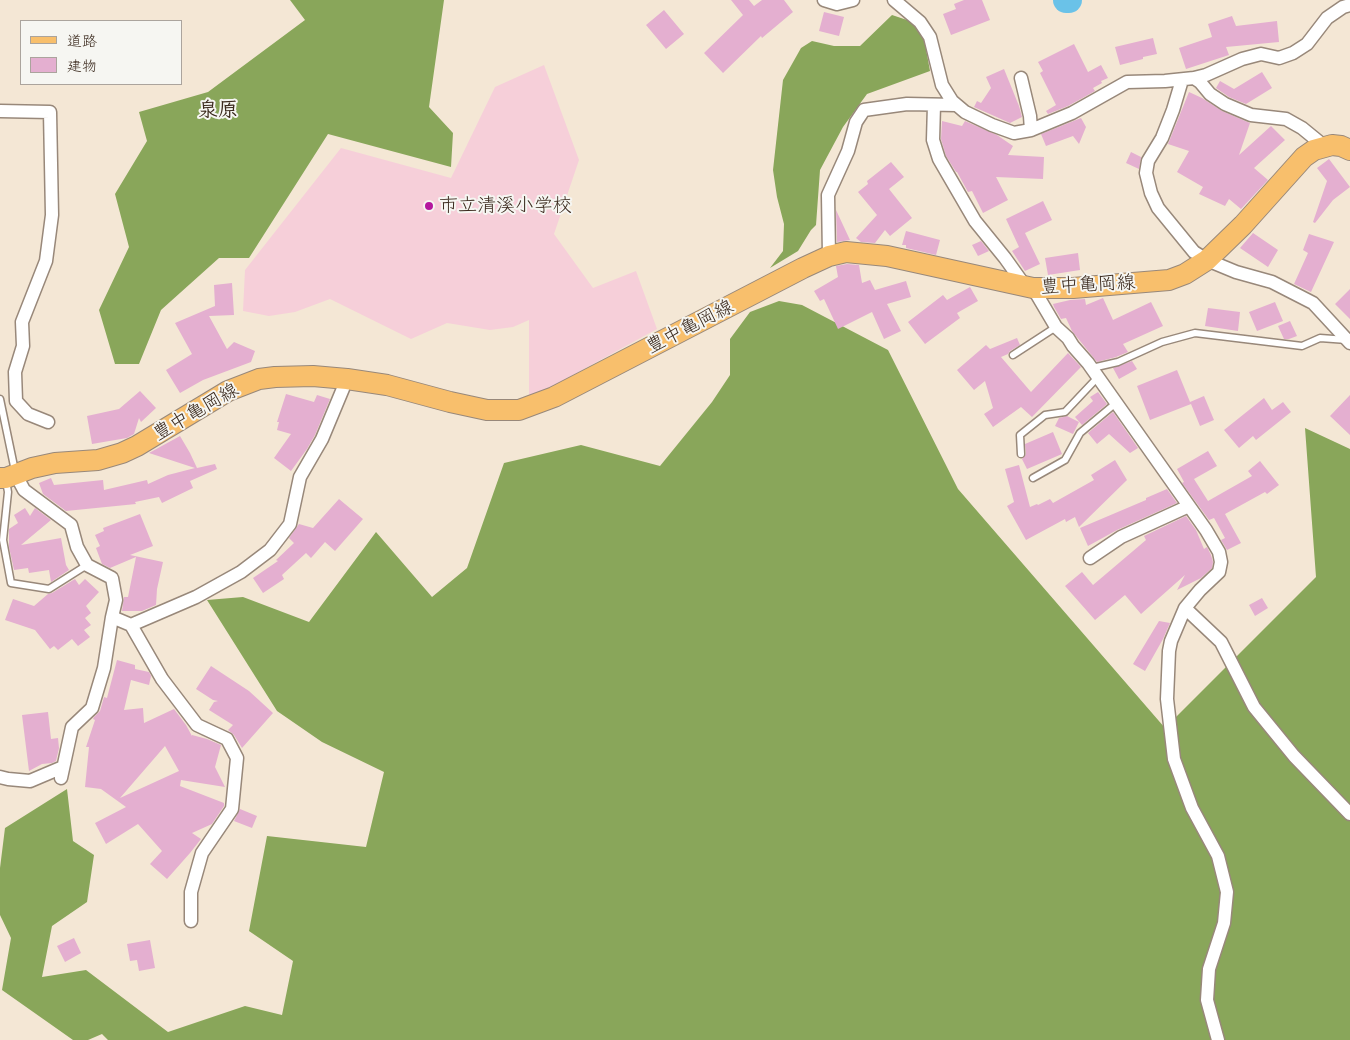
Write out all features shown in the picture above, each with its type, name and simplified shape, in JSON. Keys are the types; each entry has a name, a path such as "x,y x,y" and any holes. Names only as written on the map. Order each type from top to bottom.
{"main road":[{"path":"1324,146 1341,146 1350,150"},
{"name":"豊中亀岡線","path":"7,477 32,468 55,463 98,460 122,453 137,446 228,391 259,379 294,376 347,379 386,385 487,410 519,410 554,397 802,268 829,256 846,252 887,256 1029,287 1073,288 1169,280 1185,274 1207,260 1304,157 1324,146"}],"street":[{"path":"824,0 837,4 853,0"},
{"path":"894,0 920,22 930,37 942,85 952,101 965,112 992,125 1014,132 1031,130 1072,113 1127,82 1188,79 1206,75 1242,58 1261,54 1279,58 1293,53 1307,44 1327,18 1343,7 1350,5"},
{"path":"1021,78 1030,116 1031,130"},
{"path":"1188,79 1200,82 1210,94 1225,104 1251,114 1286,118 1324,146"},
{"path":"1188,79 1162,138 1148,161 1146,172 1151,193 1158,208 1194,252 1207,260 1236,272 1272,282 1312,304 1349,342"},
{"path":"829,256 828,196 848,151 856,122 864,110 907,104 956,105"},
{"path":"934,105 933,140 939,160 975,221 1029,287 1056,327 1068,338 1095,372 1206,530 1219,552 1221,562 1219,572 1185,608 1171,641 1167,699 1174,759 1192,808 1218,856 1227,892 1224,923 1210,969 1207,1000 1218,1040"},
{"path":"0,111 50,112 52,215 46,261 22,322 23,346 15,372 16,401 28,414 48,422"},
{"path":"131,625 196,597 241,572 270,550 290,524 300,477 322,440 347,379"},
{"path":"0,777 30,781 62,773 72,727 92,708 104,668 116,600 112,578 87,566 77,547 71,525 7,477"},
{"path":"1090,558 1121,537 1189,506"},
{"path":"1185,608 1221,642 1254,707 1288,749 1350,814"},
{"path":"112,617 131,625 162,679 197,725 227,739 237,758 232,809 202,853 191,892 191,920"}],"lane":[{"path":"1013,356 1056,327"},
{"path":"1021,454 1020,434 1045,415 1065,412 1095,372 1162,342 1195,333 1302,346 1320,338 1349,342"},
{"path":"0,399 8,492 3,540 11,583 49,590 87,566"},
{"path":"1033,478 1065,460 1080,433 1116,403"}],"shaded area":[{"name":"市立清溪小学校","path":"544,65 579,160 554,234 593,288 636,271 657,329 529,399 529,320 513,327 490,330 447,323 411,339 330,299 295,312 269,316 243,311 245,270 341,148 451,178 495,87"}],"green space":[{"path":"290,0 444,0 429,107 453,133 451,167 328,134 249,258 219,258 161,310 139,364 115,364 99,310 129,247 115,194 147,141 139,112 208,92 305,20"},
{"path":"892,15 910,21 924,38 930,71 867,94 843,127 820,170 816,225 798,251 770,268 783,251 784,224 773,170 783,80 801,48 812,41 834,46 860,46"},
{"path":"779,301 802,305 888,350 958,489 1165,728 1316,577 1305,428 1350,449 1350,1040 108,1040 102,1034 88,1040 73,1040 2,990 11,938 0,915 0,868 5,828 67,789 73,841 94,855 87,902 52,926 42,977 86,970 168,1032 245,1006 282,1015 293,961 249,931 267,836 366,847 384,772 322,742 277,711 207,600 243,597 309,622 376,532 432,597 467,568 504,463 581,445 660,466 712,402 730,375 730,339 750,312"}],"building":[{"path":"731,0 749,0 754,6 762,0 784,0 793,12 762,38 761,36 723,73 704,53 743,15"},
{"path":"964,0 982,0 990,20 951,35 943,14 956,9 954,4"},
{"path":"664,10 684,34 666,49 646,25"},
{"path":"824,12 844,17 839,36 819,31"},
{"path":"1232,16 1236,26 1277,21 1279,42 1226,47 1229,55 1186,69 1179,48 1212,37 1208,24"},
{"path":"1153,38 1157,54 1120,65 1115,47"},
{"path":"1074,44 1088,72 1101,65 1108,78 1093,88 1095,91 1068,106 1048,114 1046,111 1056,105 1040,73 1043,71 1038,62"},
{"path":"1004,69 1022,117 1010,123 974,107 977,101 981,103 991,88 986,77"},
{"path":"1262,72 1272,88 1246,104 1229,97 1216,88 1220,81 1234,89"},
{"path":"1189,92 1222,111 1250,123 1239,155 1271,126 1285,140 1254,168 1268,180 1241,209 1229,199 1225,206 1199,194 1203,187 1177,172 1189,151 1168,144"},
{"path":"1081,118 1086,127 1079,144 1073,136 1046,146 1041,134"},
{"path":"942,121 962,126 965,121 997,135 1013,146 1008,155 1044,157 1043,179 996,177 1008,200 983,213 972,191 968,192 946,156 941,139"},
{"path":"1131,152 1141,157 1139,169 1126,163"},
{"path":"1329,159 1350,187 1333,200 1315,223 1313,222 1327,181 1317,168"},
{"path":"891,162 904,177 889,189 912,218 890,236 885,230 875,243 861,242 856,238 877,215 858,192 868,184 867,181"},
{"path":"1043,201 1052,220 1025,233 1040,264 1025,271 1012,251 1019,247 1006,219"},
{"path":"836,210 850,240 837,242"},
{"path":"906,231 940,240 936,255 906,248 906,245 902,245"},
{"path":"1253,233 1278,250 1268,267 1240,248"},
{"path":"1309,234 1334,242 1311,292 1294,284 1308,253 1303,250"},
{"path":"981,241 989,251 978,256 972,245"},
{"path":"1078,253 1080,270 1048,275 1045,258"},
{"path":"847,264 859,265 862,283 870,280 875,290 906,281 911,297 887,304 901,331 884,339 872,312 838,329 824,299 820,301 814,291 838,277 836,266"},
{"path":"232,283 234,315 209,316 227,349 234,342 255,351 251,362 203,380 180,393 166,370 192,354 175,323 215,306 214,285"},
{"path":"970,287 978,301 957,313 960,318 925,344 908,322 943,295 947,300"},
{"path":"1350,289 1350,319 1335,304"},
{"path":"1103,298 1113,320 1151,302 1163,326 1123,344 1128,352 1097,362 1072,331 1066,318 1061,319 1053,304 1085,299 1086,305"},
{"path":"1275,302 1283,321 1257,331 1249,312"},
{"path":"1208,308 1240,312 1238,331 1205,326"},
{"path":"1290,321 1297,336 1284,339 1278,326"},
{"path":"1017,338 1020,345 1001,357 1031,392 1068,353 1081,367 1032,417 1021,407 993,427 984,414 993,408 985,381 974,390 957,370 986,345 990,349"},
{"path":"1132,361 1137,369 1119,379 1113,368"},
{"path":"1177,370 1190,402 1204,396 1214,420 1200,426 1191,404 1150,420 1137,386"},
{"path":"140,391 156,408 141,422 139,418 134,434 127,438 92,444 87,416 119,409"},
{"path":"1098,392 1107,404 1082,425 1075,417 1093,401 1090,397"},
{"path":"286,394 314,402 317,395 330,399 315,435 291,471 274,458 291,434 277,430 279,422 277,422"},
{"path":"1350,395 1350,435 1330,416"},
{"path":"1264,398 1272,410 1283,402 1291,412 1256,440 1253,436 1239,448 1224,430"},
{"path":"1113,412 1138,448 1130,453 1109,434 1097,444 1088,433"},
{"path":"1067,416 1079,422 1073,434 1055,426 1059,418"},
{"path":"1053,432 1062,454 1027,469 1022,459 1026,454 1025,444"},
{"path":"180,436 197,468 215,464 217,469 190,481 193,488 162,503 159,497 135,502 136,504 66,511 43,494 39,483 51,478 54,485 103,480 104,490 147,480 148,484 168,475 195,468 149,453"},
{"path":"1208,451 1217,466 1194,479 1208,501 1252,476 1248,471 1260,461 1279,485 1267,494 1265,492 1225,514 1241,543 1227,550 1221,540 1225,538 1214,518 1209,520 1182,483 1184,482 1177,469"},
{"path":"1115,460 1127,480 1079,527 1075,517 1066,522 1065,519 1026,540 1007,506 1014,502 1005,469 1019,465 1030,507 1050,499 1053,503 1094,480 1091,475"},
{"path":"1167,489 1177,503 1117,530 1088,546 1080,528"},
{"path":"339,499 363,519 335,551 325,542 311,558 306,553 282,575 284,579 263,593 253,578 278,561 276,560 294,543 289,538 299,524 313,528"},
{"path":"25,508 30,516 35,508 51,520 21,545 61,538 66,565 69,570 51,582 49,570 29,573 28,568 14,570 9,547 9,529 18,523 14,515"},
{"path":"140,514 153,546 130,555 163,562 157,589 156,605 142,611 122,611 124,597 128,597 136,557 110,568 102,564 96,548 100,546 95,535 104,531 103,528"},
{"path":"1186,516 1196,530 1204,549 1207,547 1211,555 1212,568 1201,578 1177,590 1185,575 1141,614 1125,595 1095,620 1065,586 1082,572 1093,585 1146,540 1144,536"},
{"path":"75,579 79,585 85,579 99,592 86,606 91,613 85,618 91,625 84,630 90,637 78,646 72,639 58,650 54,646 50,649 35,630 5,620 13,599 34,606 48,594"},
{"path":"1262,598 1268,608 1255,616 1249,605"},
{"path":"1159,621 1170,623 1145,671 1133,664"},
{"path":"117,660 135,665 135,669 149,672 151,676 149,685 131,680 124,710 143,708 144,723 174,709 192,736 207,739 221,745 215,767 225,787 181,780 180,786 224,803 224,806 212,824 192,833 201,839 167,879 150,864 162,851 138,824 106,844 95,823 126,807 101,789 85,787 89,747 86,747 95,720 93,719 100,711 104,697 107,698","holes":["165,746 179,771 120,798"]},
{"path":"211,666 249,691 273,713 242,748 234,735 228,730 233,725 209,710 214,702 218,701 213,700 196,689"},
{"path":"48,712 51,739 58,738 59,748 56,761 42,764 29,771 22,715"},
{"path":"240,809 257,816 252,828 234,821"},
{"path":"74,938 81,953 65,962 57,946"},
{"path":"150,940 155,968 139,971 137,960 130,961 127,944"}],"place":[{"name":"市立清溪小学校","path":"429,206"}],"district":[{"name":"泉原","path":"218,110"}]}
